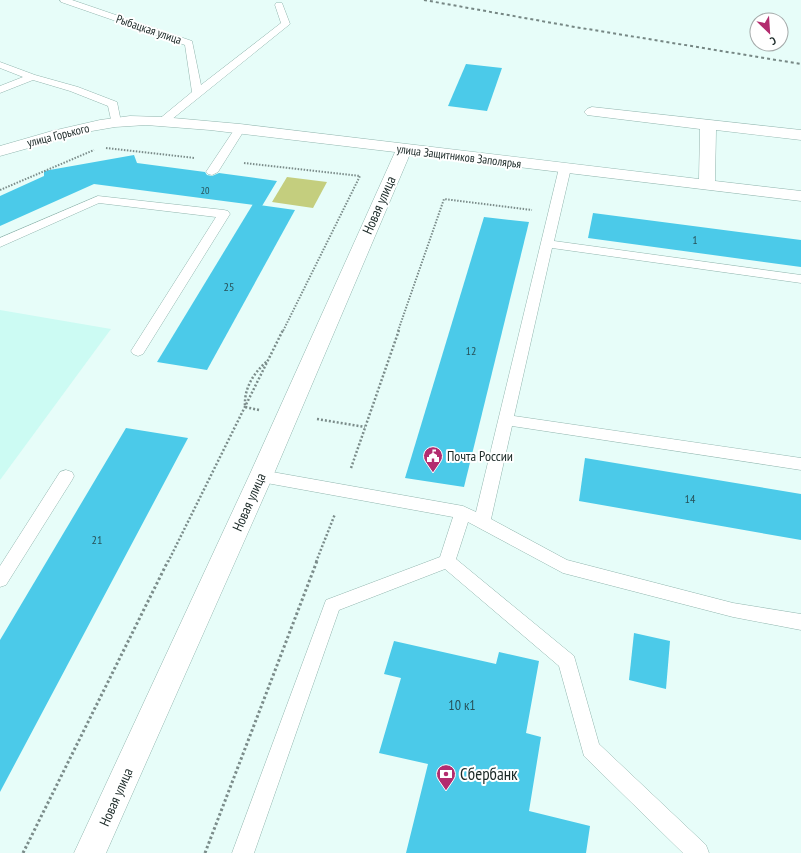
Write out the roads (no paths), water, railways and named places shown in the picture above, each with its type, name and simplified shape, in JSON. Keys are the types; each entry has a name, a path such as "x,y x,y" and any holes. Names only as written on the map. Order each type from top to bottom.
{"street":[{"path":"592,112 801,135"},
{"name":"улица Защитников Заполярья","path":"116,122 162,122 240,129 404,150 801,196"},
{"name":"улица Горького","path":"0,151 67,131 116,122"},
{"path":"707,185 708,125"},
{"name":"Новая улица","path":"90,853 261,476 404,150"}],"lane":[{"name":"Рыбацкая улица","path":"64,0 189,43 197,93"},
{"path":"162,122 286,24 279,6"},
{"path":"0,65 32,78 74,89 113,104 116,122"},
{"path":"0,90 32,78"},
{"path":"212,172 240,129"},
{"path":"482,523 565,168"},
{"path":"188,209 196,197"},
{"path":"0,243 98,199 224,214 138,351"},
{"path":"547,244 801,279"},
{"path":"506,420 801,464"},
{"path":"0,580 66,476"},
{"path":"261,476 462,512 563,566 732,610 801,622"},
{"path":"447,561 462,512"},
{"path":"243,853 332,605 447,561"},
{"path":"447,561 567,662 591,749 698,853"}],"railway":[{"path":"424,0 575,27 801,64"}],"place":[{"name":"Почта России","path":"433,473"},
{"name":"Сбербанк","path":"446,791"}]}
